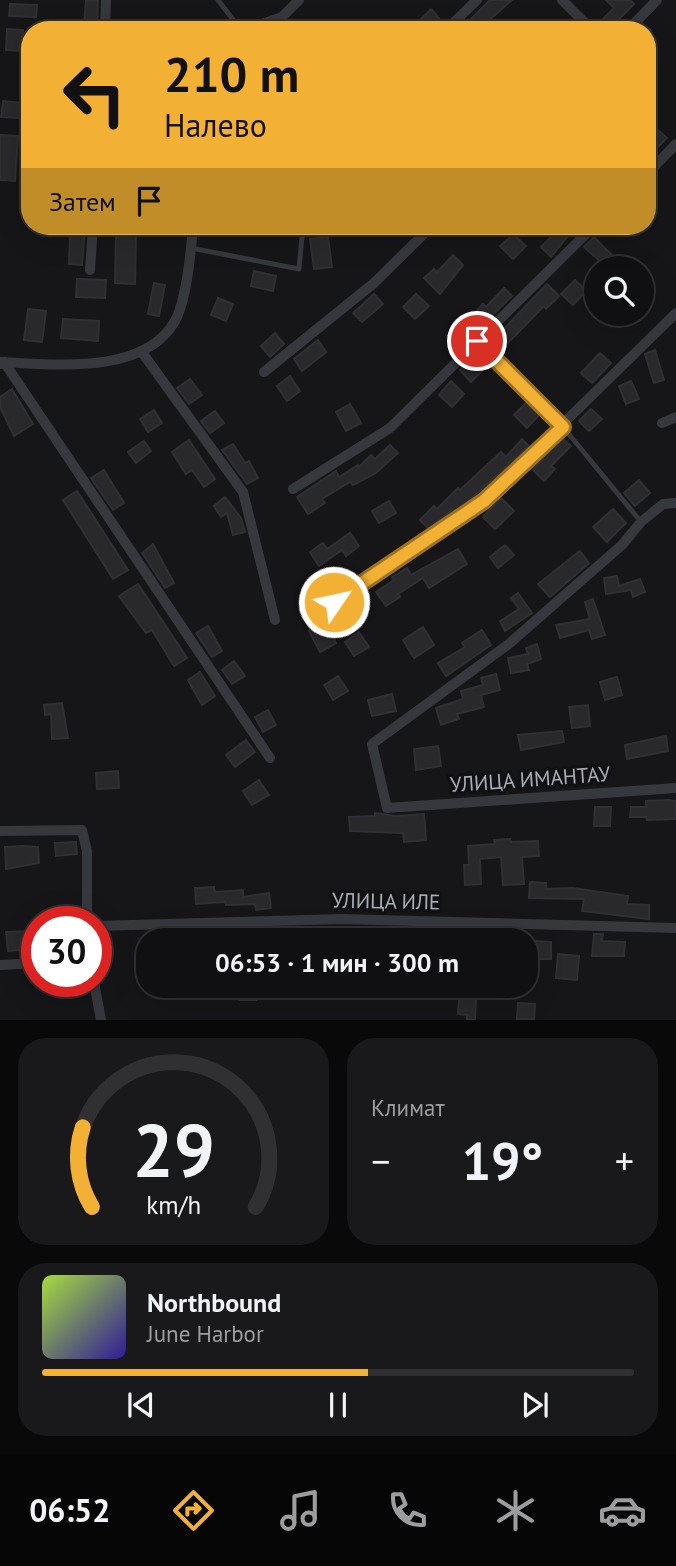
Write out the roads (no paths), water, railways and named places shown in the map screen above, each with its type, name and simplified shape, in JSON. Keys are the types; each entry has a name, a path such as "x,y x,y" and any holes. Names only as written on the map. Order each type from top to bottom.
{"street":[{"path":"105,21 106,0"},
{"path":"268,21 282,16 299,0"},
{"path":"455,21 477,0"},
{"path":"562,0 583,21"},
{"path":"637,21 657,0"},
{"path":"656,165 676,144"},
{"path":"90,270 92,235"},
{"path":"1,363 111,363 148,348 175,321 192,235"},
{"path":"264,372 374,284 423,235"},
{"path":"293,489 390,428 585,235"},
{"path":"334,602 484,501 563,427 676,313"},
{"path":"141,351 243,492 275,620"},
{"path":"1,363 270,758"},
{"path":"662,423 676,417"},
{"path":"641,522 663,504 676,503"},
{"name":"УЛИЦА ИМАНТАУ","path":"641,522 622,545 510,643 372,744 387,808 676,788"},
{"path":"0,831 82,830 87,851 87,906"},
{"name":"УЛИЦА ИЛЕ","path":"112,926 341,919 676,928"},
{"path":"0,965 21,964"},
{"path":"97,997 101,1020"}],"lane":[{"path":"218,0 236,21"},
{"path":"191,248 299,269 302,235"},
{"path":"477,341 563,427 641,522"}]}
